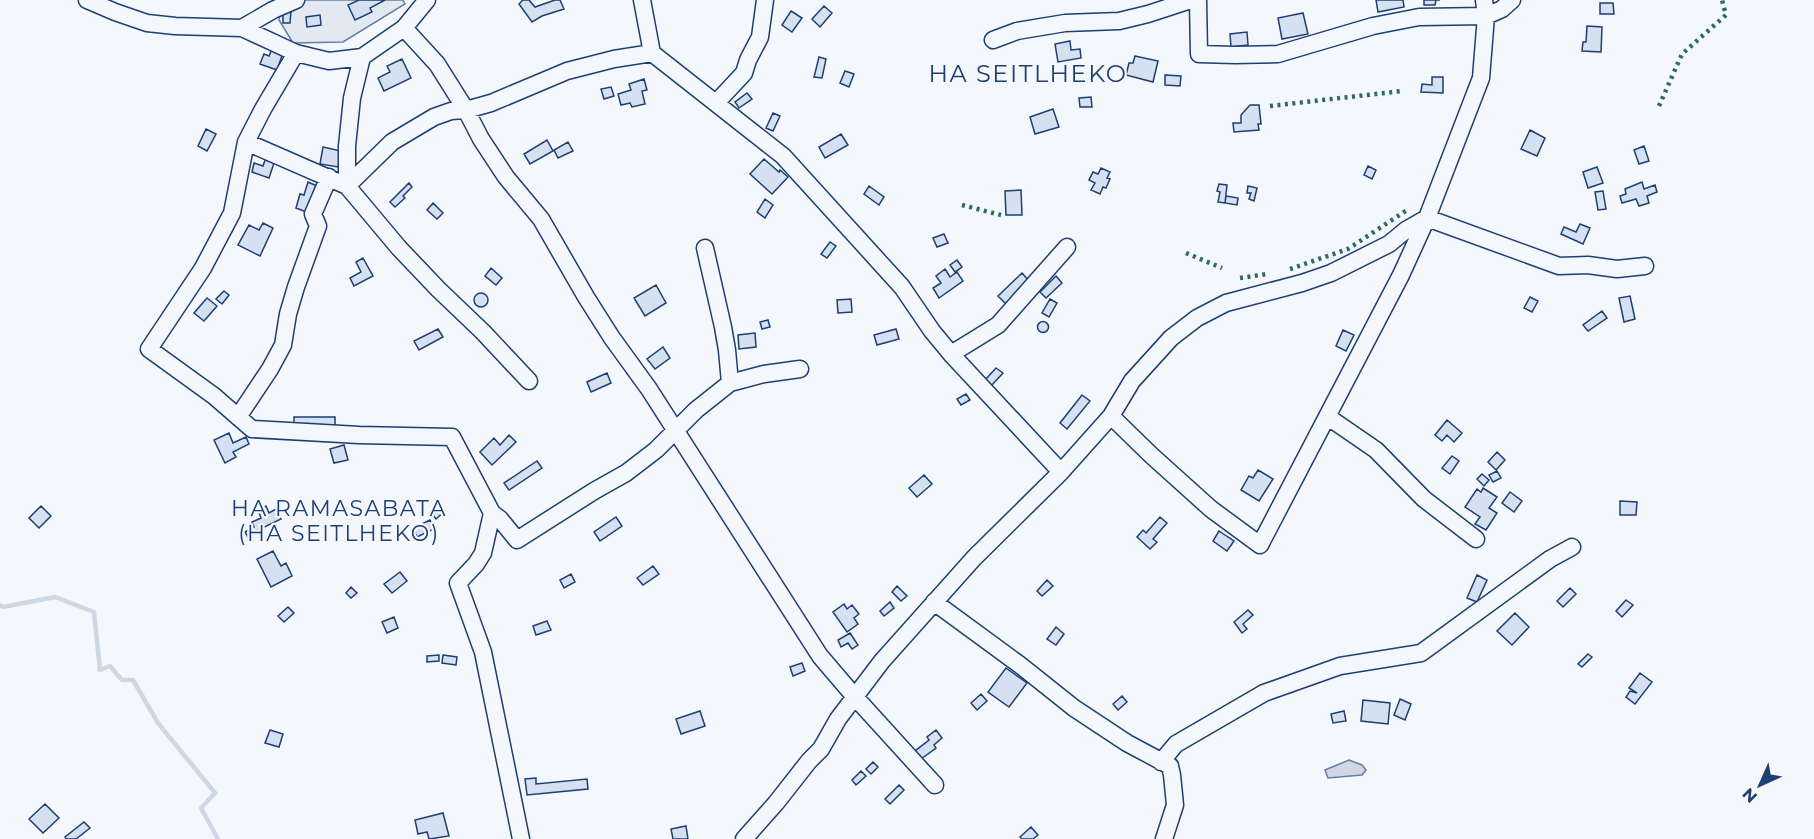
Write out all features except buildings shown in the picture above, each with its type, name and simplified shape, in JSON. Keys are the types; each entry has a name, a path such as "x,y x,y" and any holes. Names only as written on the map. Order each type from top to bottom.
{"street":[{"path":"87,0 147,23 242,28 296,53 329,62 362,57 404,28 427,0"},
{"path":"242,28 296,0"},
{"path":"642,0 652,53 783,156 902,286 932,331 951,354 1061,472"},
{"path":"716,103 744,73 760,37 765,0"},
{"path":"993,39 1017,31 1065,22 1119,21 1191,0"},
{"path":"1198,0 1199,54 1235,56 1278,54 1373,26 1419,17 1485,8 1502,9 1512,0"},
{"path":"1111,416 1211,508 1260,545 1401,275 1427,218 1481,78 1485,8"},
{"path":"404,28 437,64 506,177 542,219 586,297 675,430 820,656 935,785"},
{"path":"296,53 246,142 232,213 203,268 149,349 214,396 252,429 452,437 492,513 517,540 626,473 656,450 696,410 730,383 764,374 800,369"},
{"path":"347,186 392,142 434,117 491,103 567,71 614,59 652,53"},
{"path":"347,186 347,146 352,98 362,57"},
{"path":"246,142 347,186 399,248 529,381"},
{"path":"238,417 283,345 288,314 318,226 313,214 329,177"},
{"path":"744,839 821,749 838,719 882,662 934,602 974,558 1061,472 1111,416 1132,381 1171,338 1197,318 1226,303 1331,273 1389,244 1406,230 1427,218 1558,266 1588,265 1617,269 1645,266"},
{"path":"951,354 998,325 1067,247"},
{"path":"705,248 723,327 730,383"},
{"path":"1328,417 1376,450 1424,499 1476,538"},
{"path":"492,513 483,553 459,583 483,652 521,839"},
{"path":"1161,762 1176,744 1264,693 1340,666 1421,652 1550,559 1572,547"},
{"path":"934,602 1020,664 1074,708 1127,743 1170,766 1175,805 1164,839"}],"shaded area":[{"path":"281,0 403,0 405,4 343,42 293,43 279,20"},
{"path":"1349,760 1362,765 1366,770 1362,775 1328,778 1325,770"}],"waterway":[{"path":"0,605 3,607 55,597 94,612 100,670 110,666 122,680 133,680 158,723 215,793 201,808 218,839"}],"hedge":[{"path":"1659,106 1682,54 1726,15 1722,0"},
{"path":"1270,106 1402,91"},
{"path":"962,205 1001,215"},
{"path":"1290,269 1348,249 1407,210"},
{"path":"1186,253 1222,268"},
{"path":"1240,278 1267,274"}],"district":[{"name":"HA SEITLHEKO","path":"1028,74"},
{"name":"HA RAMASABATA (HA SEITLHEKO)","path":"339,520"}]}
